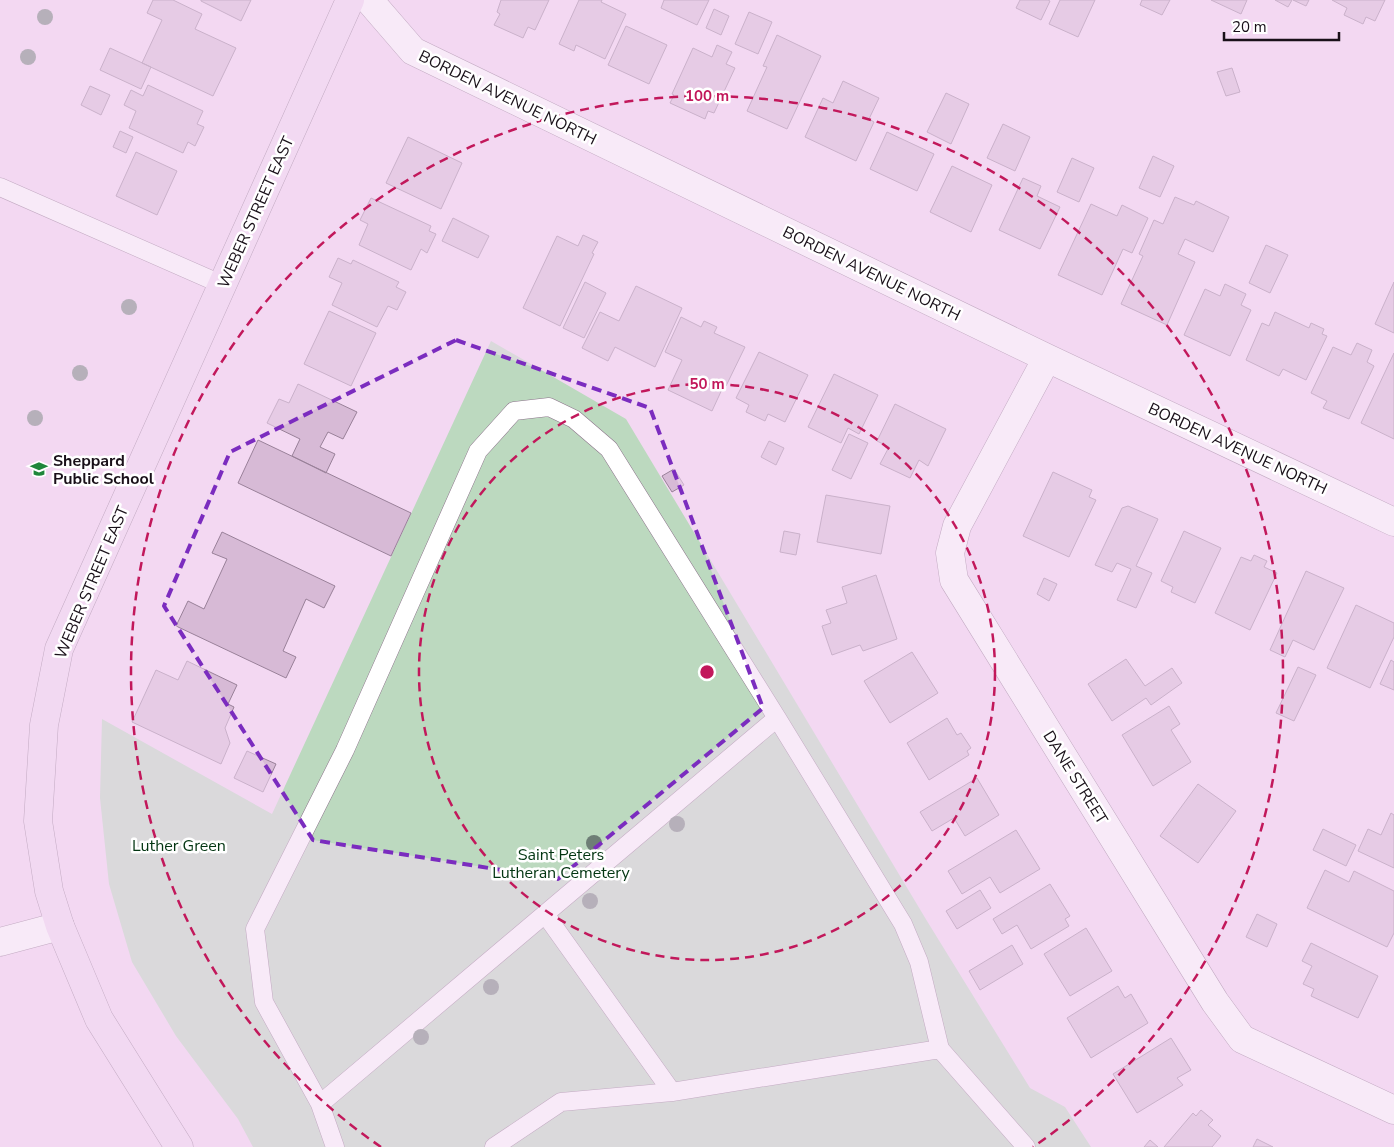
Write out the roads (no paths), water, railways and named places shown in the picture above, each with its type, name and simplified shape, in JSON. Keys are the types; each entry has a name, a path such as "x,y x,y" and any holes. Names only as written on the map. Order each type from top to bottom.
{"main road":[{"name":"WEBER STREET EAST","path":"179,1147 99,1019 60,926 49,891 38,821 44,725 59,649 350,0"}],"street":[{"name":"BORDEN AVENUE NORTH","path":"369,0 413,51 1047,358 1394,522"},
{"name":"DANE STREET","path":"1047,358 957,526 950,553 954,580 1210,993 1242,1039 1394,1110"},
{"path":"0,942 60,926"}],"lane":[{"path":"0,187 223,285"},
{"path":"335,1147 320,1104 264,1002 255,929 345,750 478,451 514,411 549,407 574,419 609,449 777,718 902,924 919,962 940,1050 1026,1147"},
{"path":"320,1104 777,718"},
{"path":"545,914 672,1092"},
{"path":"494,1147 560,1102 672,1092 940,1050"}],"place":[{"name":"Sheppard Public School","path":"39,469"}],"park label":[{"name":"Luther Green","path":"179,845"},
{"name":"Saint Peters Lutheran Cemetery","path":"561,863"}]}
